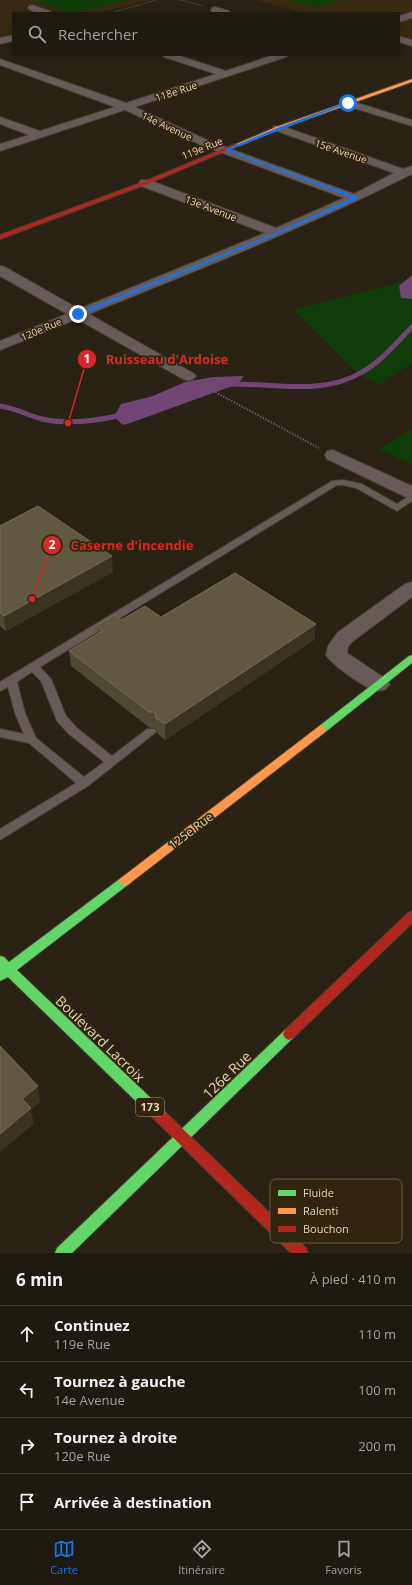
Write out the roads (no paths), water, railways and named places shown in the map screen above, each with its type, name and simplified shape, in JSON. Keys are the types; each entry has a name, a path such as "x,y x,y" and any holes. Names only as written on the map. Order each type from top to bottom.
{"street":[{"path":"32,8 44,12"},
{"path":"215,10 222,12"},
{"path":"400,19 412,15"},
{"path":"0,42 12,38"},
{"path":"400,39 412,42"},
{"path":"170,56 227,74"},
{"name":"118e Rue","path":"0,148 281,56"},
{"name":"14e Avenue","path":"0,62 126,107 160,121 194,138 355,198"},
{"name":"119e Rue","path":"0,238 145,183 278,128 412,80"},
{"path":"348,103 412,123"},
{"path":"0,120 39,136"},
{"name":"15e Avenue","path":"278,128 408,171"},
{"name":"120e Rue","path":"0,346 276,233 355,198 408,171"},
{"name":"13e Avenue","path":"145,183 276,233"},
{"path":"0,270 188,376"},
{"path":"334,456 412,493"},
{"path":"380,684 336,655 338,646 345,636 412,588"},
{"name":"125e Rue","path":"0,976 244,790 412,658"},
{"name":"126e Rue","path":"62,1253 412,916"},
{"name":"Boulevard Lacroix","path":"0,961 270,1223"},
{"name":"Boulevard Lacroix","path":"291,1243 301,1253"}],"lane":[{"path":"0,687 335,483 343,481 352,483 397,508 412,497"},
{"path":"33,667 46,679 61,718 73,731 112,762"},
{"path":"11,680 20,713 32,740 84,783"},
{"path":"0,835 84,783 151,732"},
{"path":"0,733 32,740"}],"waterway":[{"path":"230,384 298,387 331,384 347,379 376,363 412,327"},
{"path":"0,406 11,408 42,419 62,422 102,419 122,415"}],"place":[{"name":"Ruisseau d'Ardoise","path":"68,423"},
{"name":"Caserne d'incendie","path":"32,599"}]}
